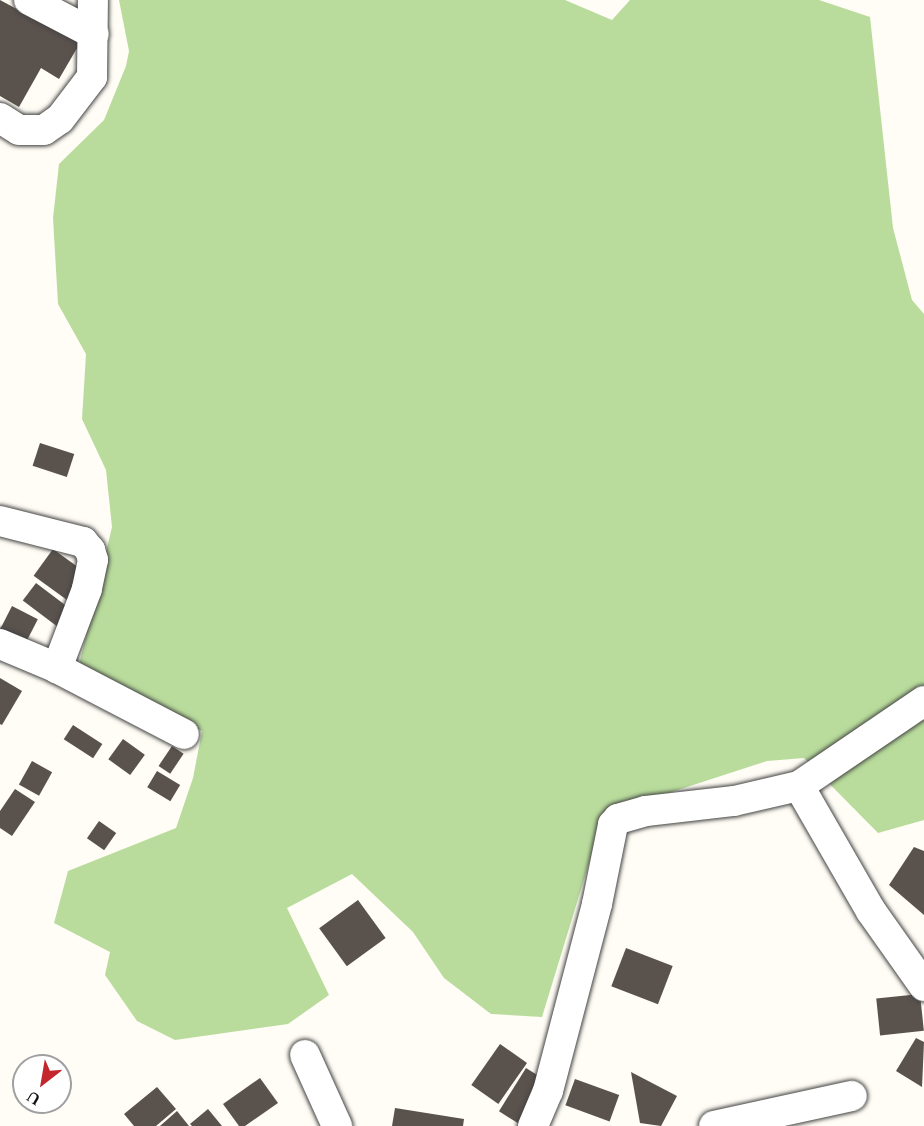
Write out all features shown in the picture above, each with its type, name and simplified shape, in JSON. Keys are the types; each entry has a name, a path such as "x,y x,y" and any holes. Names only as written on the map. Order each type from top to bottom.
{"street":[{"path":"29,0 94,34"},
{"path":"0,118 19,130 44,130 60,119 92,77 93,0"},
{"path":"0,521 82,542 90,550 93,560 87,589 57,668"},
{"path":"0,644 57,668 184,734"},
{"path":"540,1125 597,904 613,825 618,819 646,811 734,801 799,786 924,701"},
{"path":"799,786 871,911 924,986"},
{"path":"305,1055 337,1126"},
{"path":"714,1126 852,1096"}],"green space":[{"path":"119,0 565,0 612,20 630,0 819,0 870,17 893,228 912,300 924,314 924,820 878,833 804,758 767,761 604,814 542,1017 491,1014 444,978 413,932 352,874 287,908 329,995 288,1024 175,1040 137,1021 105,975 110,952 54,923 68,871 176,828 193,778 202,731 78,669 112,527 106,470 82,419 86,354 58,304 53,218 59,164 104,120 126,66 129,51"}],"building":[{"path":"0,0 80,43 59,79 41,68 19,107 0,96"},
{"path":"40,443 74,454 67,477 33,466"},
{"path":"53,549 88,574 68,601 34,576"},
{"path":"36,583 71,609 58,627 23,601"},
{"path":"12,606 38,619 25,644 0,631"},
{"path":"0,678 22,691 2,725 0,724"},
{"path":"73,725 102,744 93,758 64,739"},
{"path":"123,739 145,755 130,775 108,759"},
{"path":"172,746 184,754 170,774 159,766"},
{"path":"32,761 52,772 39,796 19,785"},
{"path":"157,771 180,785 170,801 147,787"},
{"path":"15,789 35,802 12,836 0,828 0,811"},
{"path":"99,821 116,833 104,850 87,838"},
{"path":"914,847 924,851 924,915 889,885"},
{"path":"358,900 386,938 347,966 319,928"},
{"path":"626,948 673,966 658,1004 611,986"},
{"path":"920,994 924,1031 880,1035 876,999"},
{"path":"916,1038 924,1042 922,1087 896,1071"},
{"path":"500,1044 527,1063 498,1104 471,1085"},
{"path":"526,1068 547,1081 520,1124 499,1111"},
{"path":"631,1072 677,1096 661,1126 640,1123"},
{"path":"260,1078 278,1103 245,1126 239,1126 223,1104"},
{"path":"575,1079 619,1095 610,1121 565,1105"},
{"path":"157,1087 176,1109 156,1126 134,1126 124,1114"},
{"path":"395,1108 464,1119 463,1126 392,1126"},
{"path":"208,1109 222,1126 192,1126 190,1124"},
{"path":"177,1111 189,1126 160,1126"}]}
